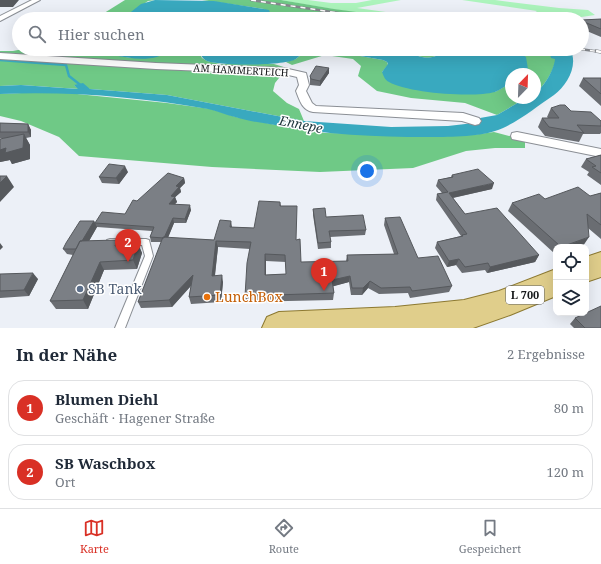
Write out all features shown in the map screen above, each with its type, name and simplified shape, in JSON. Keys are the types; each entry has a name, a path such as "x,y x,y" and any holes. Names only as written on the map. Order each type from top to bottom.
{"main road":[{"path":"589,269 601,264"},
{"name":"L 700","path":"279,328 393,325 465,314 493,307 553,283"}],"street":[{"path":"14,12 37,0"},
{"path":"0,19 12,13"},
{"name":"AM HAMMERTEICH","path":"0,56 156,66 284,71 302,75 304,85 301,91 307,105 313,109 463,117 475,121"},
{"path":"517,136 601,153"}],"lane":[{"path":"102,241 146,242 149,256 120,328"}],"green space":[{"path":"125,0 155,0 148,1 132,12 106,12"},
{"path":"202,0 281,0 356,12 268,12 264,9"},
{"path":"281,0 356,3 372,0 401,0 357,8 386,12 355,12"},
{"path":"462,0 495,0 588,10 595,15 589,16 589,12 536,12 537,11"},
{"path":"0,51 12,51 12,56 120,56 131,58 145,56 201,56 207,61 220,64 274,64 287,68 275,83 273,91 287,103 299,109 304,121 167,95 90,89 74,85 79,89 21,85 0,86"},
{"path":"300,56 322,56 292,65 286,62 296,59"},
{"path":"332,56 360,56 383,60 387,62 388,65 382,72 495,92 505,86 505,104 516,104 497,115 465,103 411,98 377,91 358,76 361,66 353,59"},
{"path":"420,56 437,56 427,58"},
{"path":"520,56 552,56 556,59 551,73 541,88 541,68 527,68"},
{"path":"67,93 167,103 211,109 236,117 325,133 472,135 494,132 525,140 525,148 495,148 466,151 413,168 320,172 212,167 79,156 59,137 21,121 0,116 0,94"}],"water":[{"path":"155,0 214,1 269,10 270,12 131,12 141,4"},
{"path":"119,56 158,56 144,59"},
{"path":"202,56 299,56 290,61 266,64 224,64 207,61"},
{"path":"360,56 420,56 427,58 437,56 524,56 526,57 528,68 505,68 505,87 495,92 472,95 425,92 398,86 389,82 382,72 388,64 387,62"},
{"name":"Ennepe","path":"550,56 572,56 573,62 570,74 559,91 533,110 511,124 495,131 471,136 408,137 332,133 255,122 208,109 157,101 78,94 0,94 0,86 21,85 78,89 74,85 83,83 90,89 167,95 304,121 391,127 448,126 474,123 480,118 497,115 516,104 541,104 541,87 551,73 555,59 551,58"}],"building":[{"path":"601,19 601,29 589,24 589,20"},
{"path":"316,66 329,68 320,81 311,79 310,76"},
{"path":"583,78 601,78 601,94"},
{"path":"565,105 571,111 591,112 601,121 601,126 577,125 584,133 549,127 542,118 559,118 551,108"},
{"path":"0,123 28,124 28,132 0,132"},
{"path":"24,134 23,148 5,153 6,148 0,150 0,139"},
{"path":"601,155 601,173 592,167 596,166 586,159"},
{"path":"109,164 125,166 116,178 99,177"},
{"path":"478,169 494,183 449,193 465,214 497,208 539,255 490,267 488,263 465,267 459,259 449,261 437,242 467,234 437,194 448,192 438,180"},
{"path":"168,173 184,178 176,186 179,187 171,196 175,197 169,204 190,205 185,219 173,218 164,238 150,237 154,227 95,223 102,212 125,214 133,200 137,201"},
{"path":"0,176 7,176 0,183"},
{"path":"578,187 590,196 601,193 601,225 587,214 589,237 570,244 558,244 512,203 539,194 545,199"},
{"path":"259,201 280,202 280,206 297,206 296,240 300,239 301,262 348,261 347,255 398,254 385,218 400,217 418,258 438,256 452,286 412,291 410,287 381,288 370,281 363,288 352,288 350,276 332,280 334,293 245,296 247,263 251,242 216,241 212,276 222,275 220,295 189,297 193,275 169,300 138,302 163,237 214,240 220,220 231,221 230,227 254,228","holes":["265,254 285,255 286,274 265,275"]},
{"path":"325,208 326,217 363,215 366,230 329,231 331,242 318,243 313,209"},
{"path":"80,221 94,221 76,249 63,249 66,243"},
{"path":"117,240 115,246 138,244 133,260 100,262 83,300 50,301 80,241"},
{"path":"33,273 24,290 0,291 0,274"},
{"path":"601,306 601,328 585,328 575,318 579,316 589,316 589,312"}],"waterway":[{"path":"0,60 66,65 69,76 83,87"}],"railway":[{"path":"251,0 332,12"},
{"path":"589,50 601,52 596,51"}],"place":[{"name":"SB Waschbox","path":"128,262"},
{"name":"SB Tank","path":"80,289"},
{"name":"Blumen Diehl","path":"324,291"},
{"name":"LunchBox","path":"207,297"}]}
